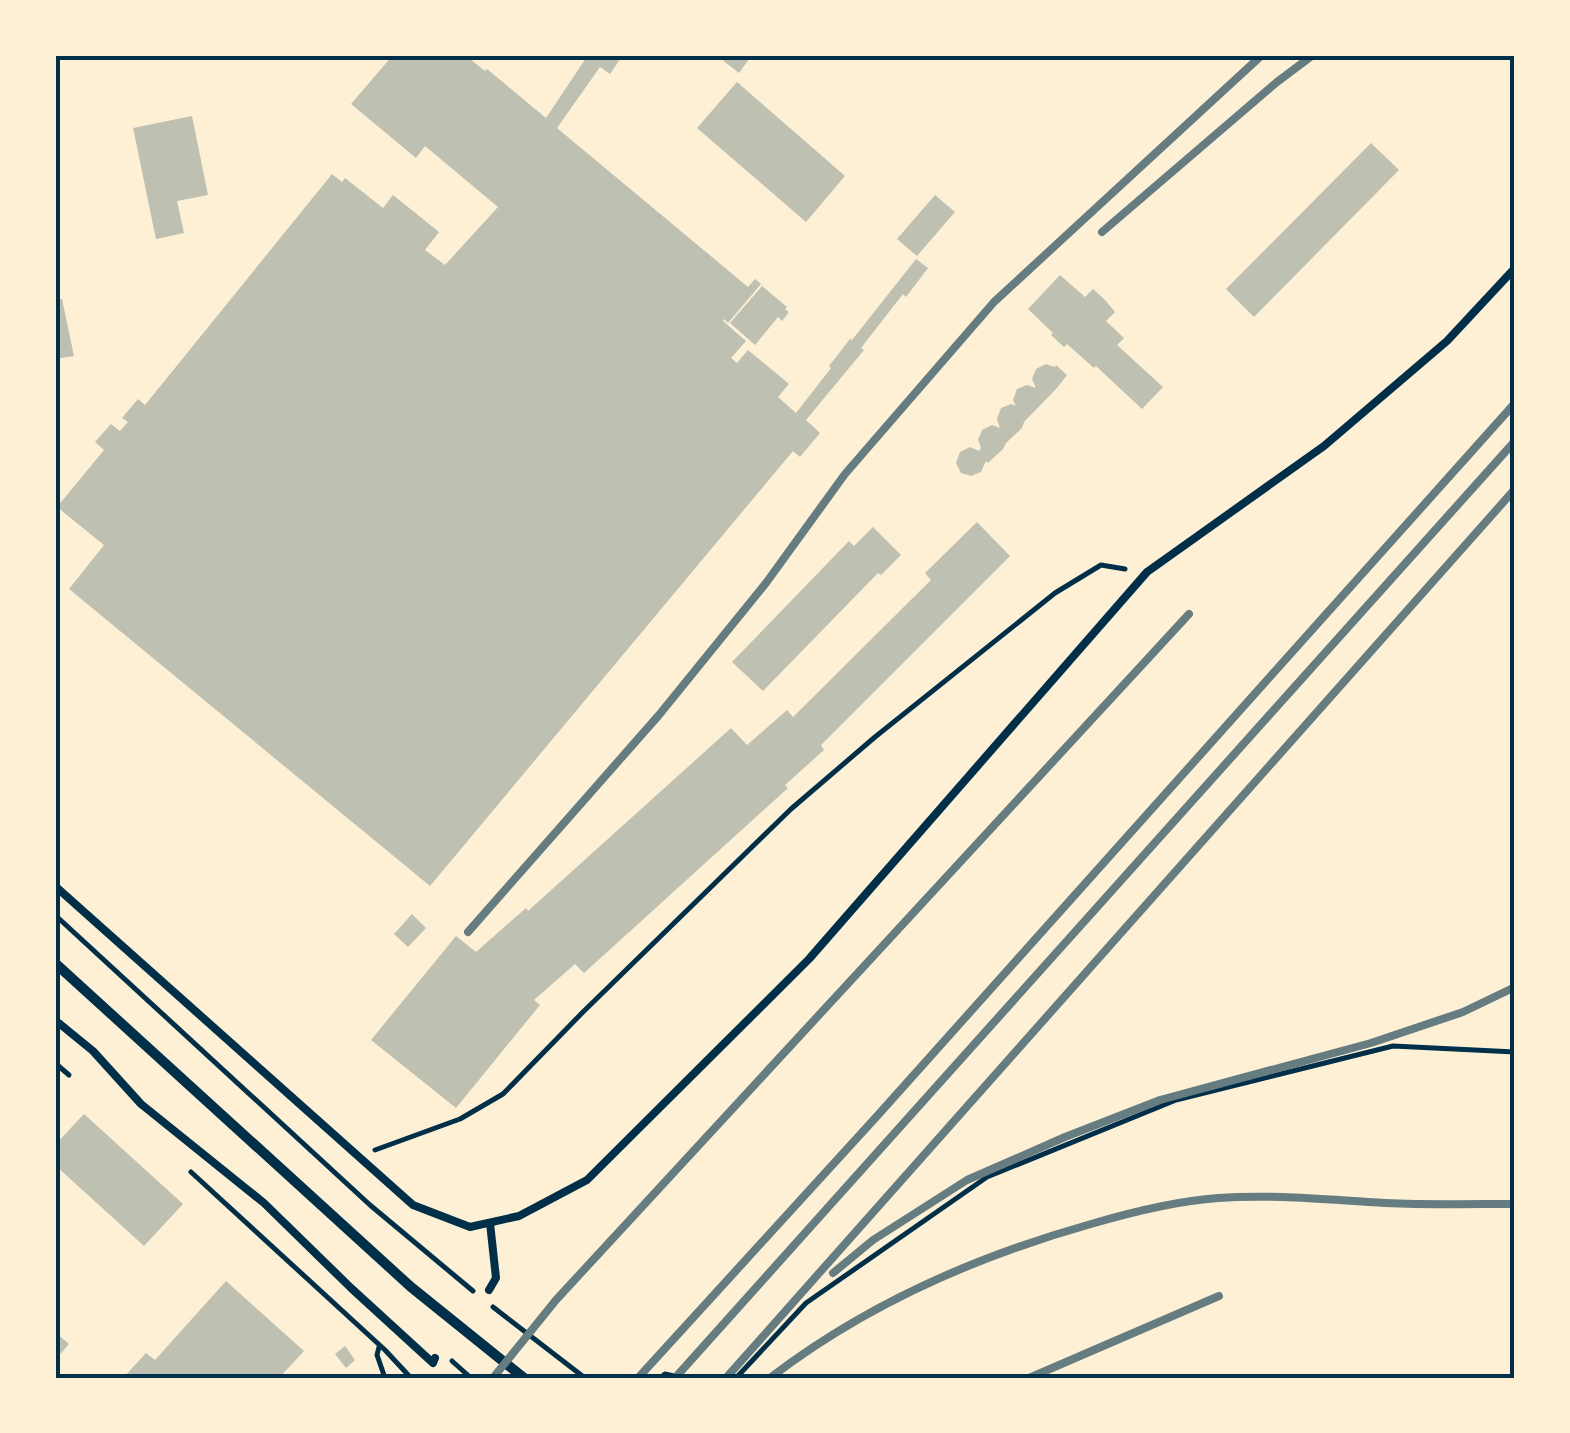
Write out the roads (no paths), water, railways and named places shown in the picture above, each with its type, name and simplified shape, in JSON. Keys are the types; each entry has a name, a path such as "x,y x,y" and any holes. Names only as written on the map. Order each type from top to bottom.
{"street":[{"path":"55,964 412,1287 524,1378"}],"lane":[{"path":"55,886 413,1205 470,1227 519,1216 587,1180 810,959 1147,572 1324,446 1446,340 1515,268"},
{"path":"55,1020 93,1051 141,1104 264,1204 433,1362 436,1358"},
{"path":"489,1290 496,1278 490,1222"}],"railway":[{"path":"468,932 659,715 766,583 845,474 994,302 1262,55"},
{"path":"1102,232 1313,55"},
{"path":"638,1378 1515,403"},
{"path":"675,1378 1515,441"},
{"path":"726,1378 1515,489"},
{"path":"493,1378 556,1300 1189,614"},
{"path":"833,1273 873,1240 967,1180 1065,1137 1160,1100 1371,1043 1463,1012 1515,987"},
{"path":"770,1378 844,1328 923,1286 1006,1251 1138,1211 1239,1197 1515,1204"},
{"path":"1029,1378 1219,1296"}]}
